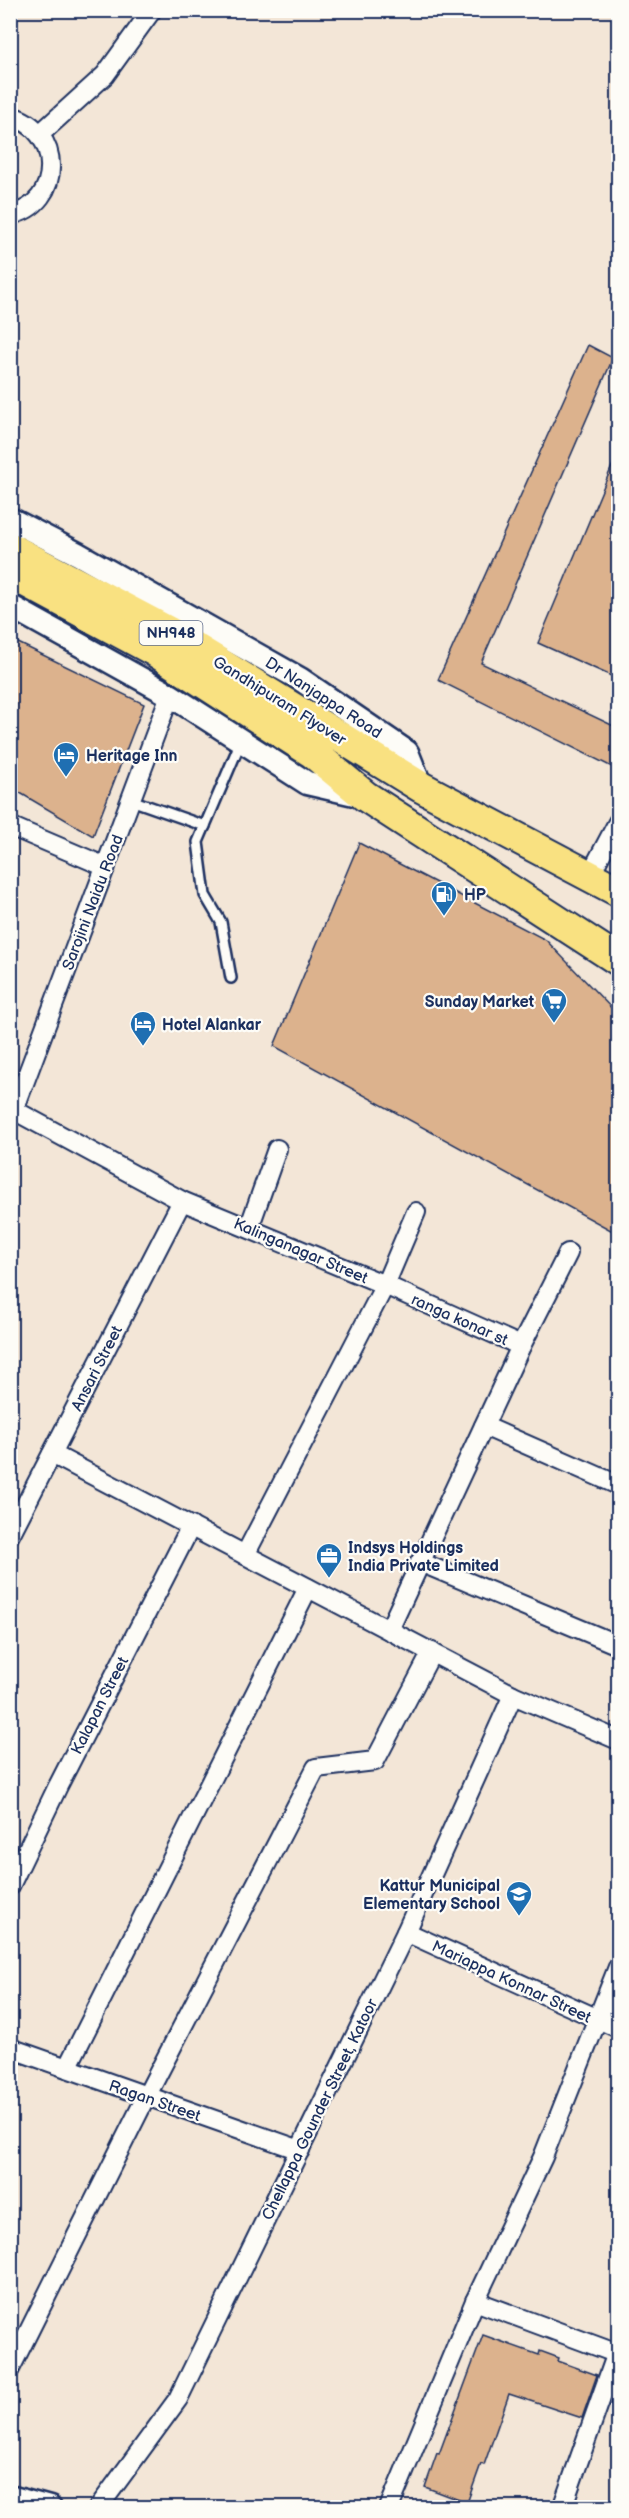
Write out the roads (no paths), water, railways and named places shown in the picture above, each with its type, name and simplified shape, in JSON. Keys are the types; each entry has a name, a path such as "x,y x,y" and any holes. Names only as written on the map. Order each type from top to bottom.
{"highway":[{"name":"Gandhipuram Flyover","path":"10,548 169,632 320,740 365,796"},
{"name":"Gandhipuram Flyover","path":"10,573 320,740 421,787"},
{"name":"NH948","path":"421,787 618,891"},
{"name":"NH948","path":"365,796 618,960"}],"street":[{"path":"40,134 105,75 152,10"},
{"path":"10,116 28,123 40,134 50,156 49,181 41,196 29,207 10,215"},
{"name":"Dr Nanjappa Road","path":"10,519 89,560 300,679 407,752 421,787"},
{"path":"10,606 170,695 307,783 365,796"},
{"name":"Sarojini Naidu Road","path":"12,1109 170,695"},
{"path":"590,875 618,822"},
{"path":"10,826 106,867"},
{"name":"Kalinganagar Street","path":"12,1109 182,1201 385,1286 245,1555"},
{"path":"249,1228 277,1149"},
{"name":"Ansari Street","path":"10,1535 182,1201"},
{"path":"385,1286 416,1212"},
{"path":"521,1346 568,1253"},
{"name":"ranga konar st","path":"385,1286 521,1346 389,1630"},
{"path":"484,1426 618,1485"},
{"path":"52,1454 513,1695 618,1740"},
{"name":"Kalapan Street","path":"10,1886 190,1526"},
{"path":"420,1562 618,1645"},
{"path":"67,2068 308,1588"},
{"path":"10,2369 146,2097 316,1768 375,1761 432,1652"},
{"name":"Chellappa Gounder Street, Katoor","path":"98,2508 178,2399 406,1932 513,1695"},
{"name":"Mariappa Konnar Street","path":"406,1932 618,2028"},
{"path":"389,2508 475,2301 543,2157 618,1967"},
{"name":"Ragan Street","path":"10,2048 300,2151"},
{"path":"475,2301 618,2352 562,2508"},
{"path":"10,2497 50,2508"}],"lane":[{"path":"231,978 221,922 205,895 198,842 241,741"},
{"path":"131,800 204,826"}],"place":[{"name":"Heritage Inn","path":"66,778"},
{"name":"HP","path":"444,917"},
{"name":"Sunday Market","path":"554,1024"},
{"name":"Hotel Alankar","path":"143,1047"},
{"name":"Indsys Holdings India Private Limited","path":"329,1579"},
{"name":"Kattur Municipal Elementary School","path":"519,1917"}]}
